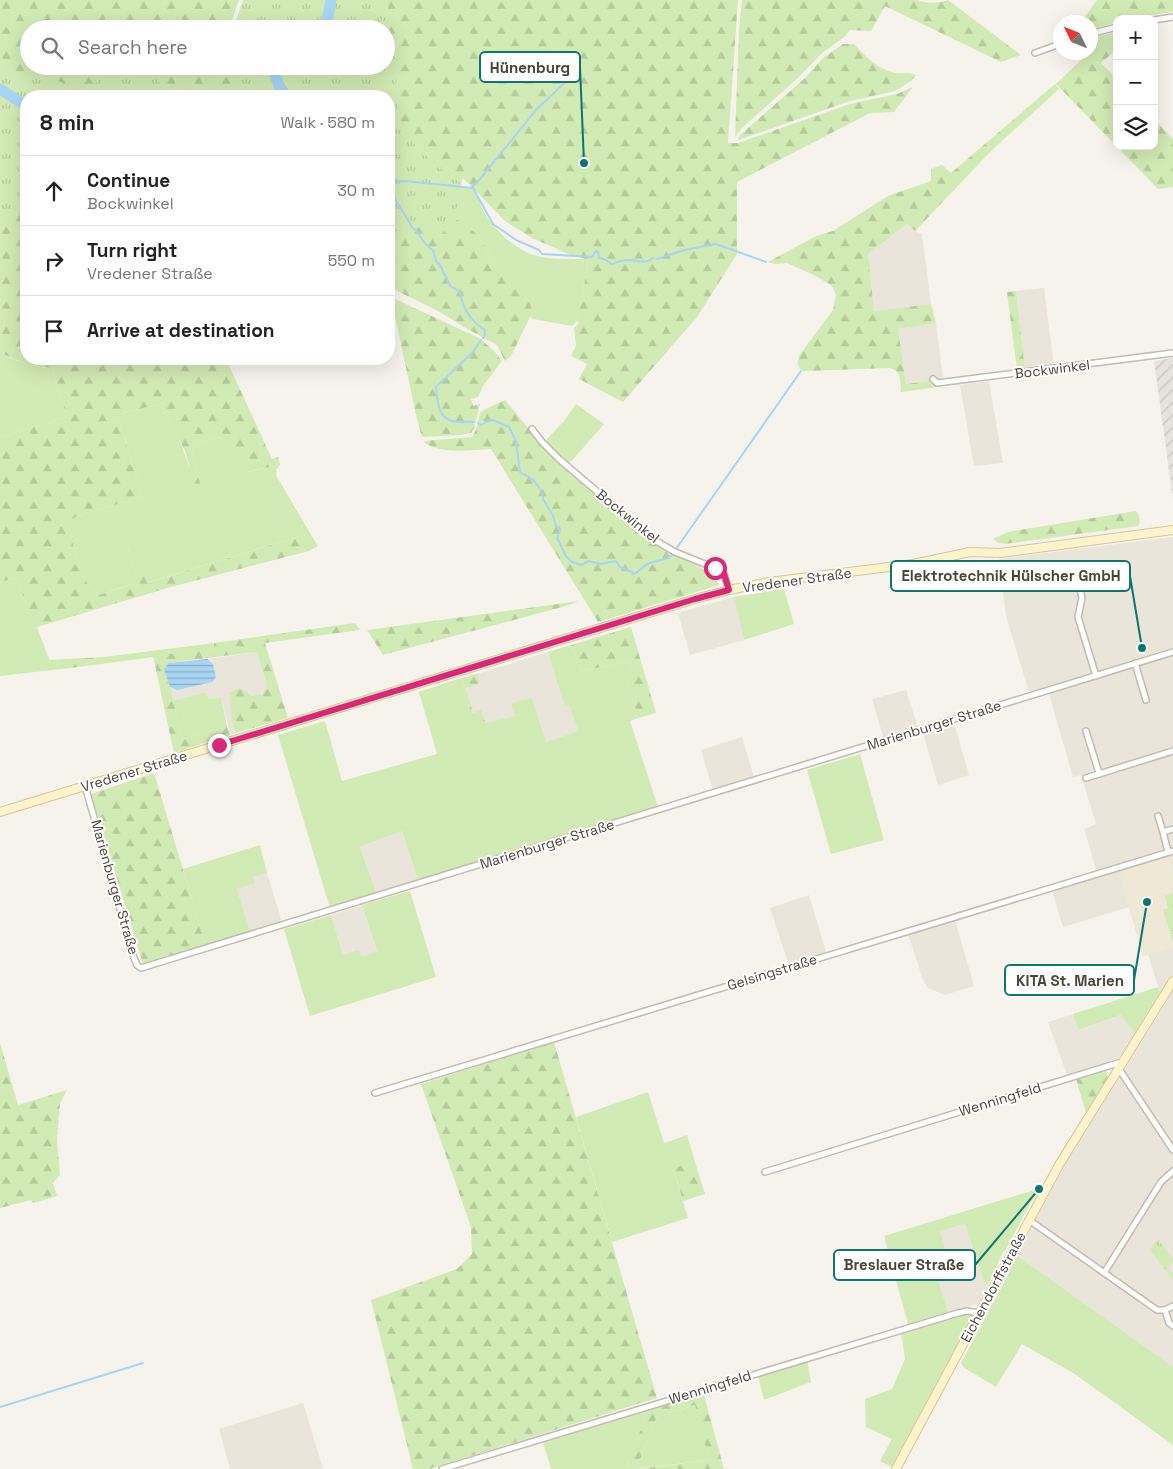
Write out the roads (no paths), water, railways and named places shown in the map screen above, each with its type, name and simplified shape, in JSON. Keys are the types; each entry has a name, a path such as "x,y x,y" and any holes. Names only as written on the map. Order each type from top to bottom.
{"street":[{"path":"1158,19 1173,17"},
{"path":"1098,32 1113,28"},
{"path":"1035,53 1053,47"},
{"name":"Bockwinkel","path":"932,379 937,383 1173,354"},
{"name":"Bockwinkel","path":"532,430 559,458 653,539 724,574 729,590"},
{"name":"Vredener Straße","path":"0,812 729,590 770,582 913,564 970,552 1000,553 1173,530"},
{"path":"1077,576 1082,598 1078,617 1096,676"},
{"name":"Marienburger Straße","path":"85,786 134,958 137,965 141,968 1173,652"},
{"path":"1135,664 1146,700"},
{"path":"1086,731 1098,773"},
{"path":"1086,778 1173,750"},
{"name":"Gelsingstraße","path":"375,1093 1171,851 1158,816"},
{"path":"1163,832 1173,829"},
{"name":"Eichendorffstraße","path":"896,1469 1059,1165 1173,981"},
{"name":"Wenningfeld","path":"765,1172 1118,1063 1119,1067"},
{"path":"1119,1067 1120,1072 1173,1150"},
{"path":"1104,1273 1161,1182 1173,1170"},
{"path":"1029,1220 1157,1310 1165,1310 1173,1306"},
{"path":"1165,1310 1169,1323 1173,1326"},
{"name":"Wenningfeld","path":"442,1469 958,1313 968,1311 979,1313"}],"water":[{"path":"207,659 213,664 216,677 212,682 177,690 170,687 164,670 168,663"}],"waterway":[{"path":"327,20 331,0"},
{"path":"471,188 536,110 580,68"},
{"path":"275,75 282,90"},
{"path":"0,89 20,102"},
{"path":"395,182 473,188 493,224 516,240 539,250 542,254 592,257 596,251 599,258 612,264 627,260 644,262 653,258"},
{"path":"395,199 412,227 428,247 433,250 436,261 450,286 459,291 469,315 485,330 483,338"},
{"path":"657,259 684,250 716,244 766,262"},
{"path":"474,422 446,419 440,411 436,388 473,352 481,340"},
{"path":"676,549 801,371"},
{"path":"478,423 481,425 493,420 509,427 516,441 520,472 533,480 540,489 556,526 559,527 560,530 557,538 566,556 572,562 581,565 589,561 600,564 616,561 620,567 633,574 648,564 666,559 674,554"},
{"path":"0,1407 143,1363"}],"place":[{"name":"Hünenburg","path":"584,163"},
{"name":"Elektrotechnik Hülscher GmbH","path":"1142,648"},
{"name":"KITA St. Marien","path":"1147,902"},
{"name":"Breslauer Straße","path":"1039,1189"}]}
